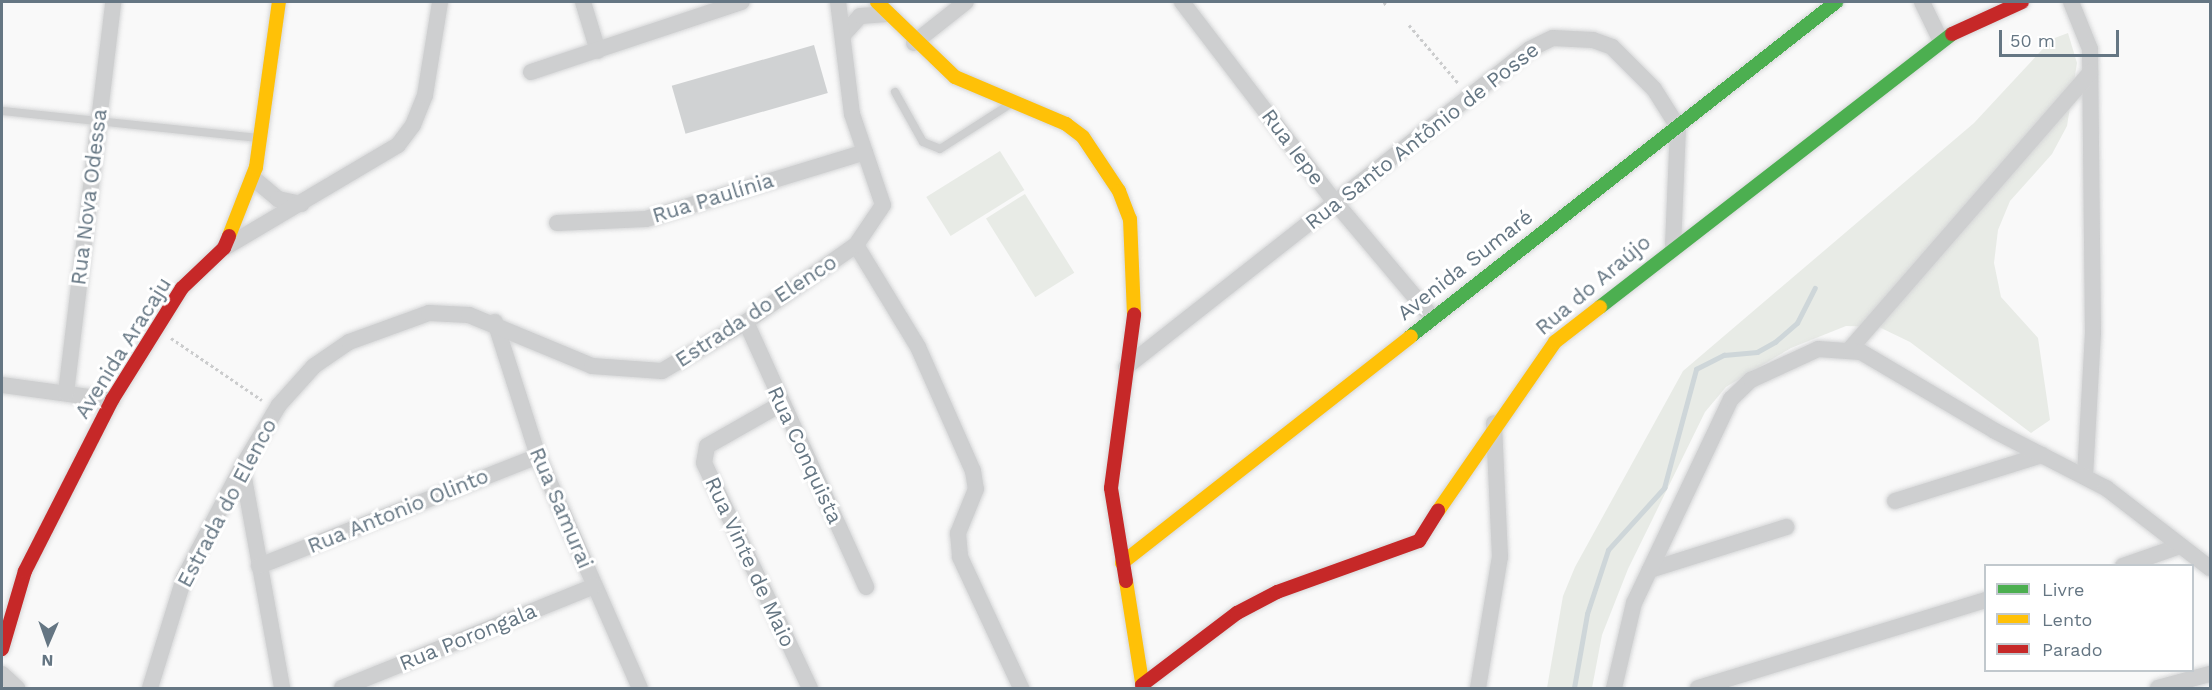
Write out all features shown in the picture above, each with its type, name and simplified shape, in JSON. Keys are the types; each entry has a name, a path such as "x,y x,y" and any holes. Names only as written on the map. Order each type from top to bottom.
{"street":[{"name":"Rua Nova Odessa","path":"66,393 113,2"},
{"name":"Avenida Aracaju","path":"2,649 25,571 112,400 155,327 182,288 224,248 253,178 261,139 279,2"},
{"path":"224,248 389,151 413,125 425,95 440,2"},
{"path":"583,2 598,51"},
{"path":"531,72 598,51 713,7 742,2"},
{"name":"Estrada do Elenco","path":"150,688 184,578 242,467 276,410 314,366 392,322 429,314 469,315 495,322 584,363 641,373 676,365 746,322 856,244 883,205 847,88 844,34 838,2"},
{"path":"914,43 966,2"},
{"name":"Avenida Sumaré","path":"1122,563 1432,317 1836,2"},
{"path":"1922,2 1940,39"},
{"name":"Rua do Araújo","path":"1142,687 1237,613 1276,592 1419,541 1494,423 1555,342 1673,245 1940,39 2022,2"},
{"path":"2072,2 2086,29 2090,73 2093,333 2085,477"},
{"name":"Rua Iepe","path":"1190,4 1335,202 1432,317"},
{"path":"844,34 860,16 882,8 914,43 955,77 1083,137 1119,191 1135,250 1135,310 1111,488 1142,687"},
{"name":"Rua Santo Antônio de Posse","path":"1126,367 1470,97 1553,38 1593,40 1612,47 1633,65 1678,127"},
{"path":"1850,349 2090,73"},
{"path":"1673,245 1678,127"},
{"name":"Rua Paulínia","path":"557,223 646,219 865,152"},
{"path":"253,178 278,199 301,204"},
{"path":"856,244 918,346 973,471 976,489 958,533 960,557 1021,688"},
{"name":"Rua Samurai","path":"495,322 538,456 640,688"},
{"name":"Rua Conquista","path":"746,322 781,404 866,586"},
{"path":"1614,688 1634,603 1737,392 1818,349 1850,349 2085,477 2211,568"},
{"path":"2,385 112,400"},
{"name":"Rua Vinte de Maio","path":"781,404 707,446 704,463 810,688"},
{"path":"1478,688 1500,557 1494,423"},
{"path":"1895,501 2042,455"},
{"name":"Rua Antonio Olinto","path":"259,566 538,456"},
{"path":"242,467 282,688"},
{"path":"1650,570 1786,527"},
{"path":"2129,564 2180,546"},
{"name":"Rua Porongala","path":"342,688 594,586"},
{"path":"1698,688 1984,601"},
{"path":"2,674 17,688"},
{"path":"2158,688 2211,674"}],"lane":[{"path":"895,92 923,142 940,149 1012,103"},
{"path":"2,111 261,139"}],"path":[{"path":"1409,25 1470,97"},
{"path":"155,327 276,410"}],"shaded area":[{"path":"2068,33 2077,63 2067,126 2052,154 2010,201 1998,230 1994,263 2001,297 2038,338 2050,420 2031,433 1910,342 1879,327 1846,326 1791,348 1726,387 1705,412 1628,569 1602,635 1592,688 1547,688 1563,596 1575,567 1683,371 1974,123 2052,39"},
{"path":"1000,151 1024,190 951,236 926,197"},
{"path":"1025,194 1074,273 1035,297 986,218"}],"building":[{"path":"814,45 828,93 686,134 672,86"}],"waterway":[{"path":"1574,688 1587,614 1608,550 1664,488 1696,369 1724,355 1757,352 1775,342 1797,323 1815,288"}],"traffic: fast":[{"path":"1411,336 1836,2"},
{"path":"1600,307 1952,34"}],"traffic: slow":[{"path":"229,236 256,167 279,2"},
{"path":"877,2 955,77 1066,124 1083,137 1119,191 1130,219 1134,315"},
{"path":"1438,511 1555,342 1600,307"},
{"path":"1122,563 1411,336"},
{"path":"1126,581 1143,688"}],"traffic: jam":[{"path":"1952,34 2022,2"},
{"path":"2,649 25,571 112,400 182,288 224,248 229,236"},
{"path":"1126,581 1111,488 1134,315"},
{"path":"1142,685 1237,613 1277,592 1419,541 1438,511"}]}
